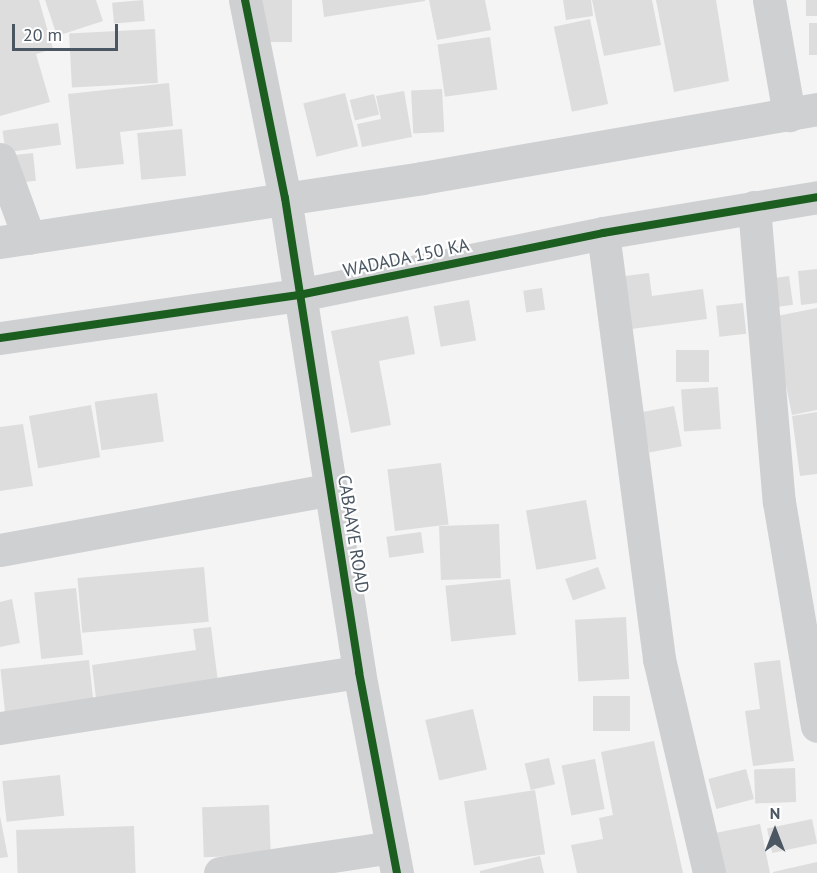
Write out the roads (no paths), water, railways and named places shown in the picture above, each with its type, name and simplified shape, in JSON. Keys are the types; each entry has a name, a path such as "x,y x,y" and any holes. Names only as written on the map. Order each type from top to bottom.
{"street":[{"name":"CABAAYE ROAD","path":"245,0 285,198 298,296 359,672 394,860"},
{"path":"0,159 15,240 285,198 803,112 769,0"},
{"name":"WADADA 150 KA","path":"0,338 298,296 603,233 817,197"},
{"path":"754,207 779,502 817,726"},
{"path":"603,233 659,659 709,873"},
{"path":"0,550 331,489"},
{"path":"0,728 359,672"},
{"path":"220,873 394,860"}]}
